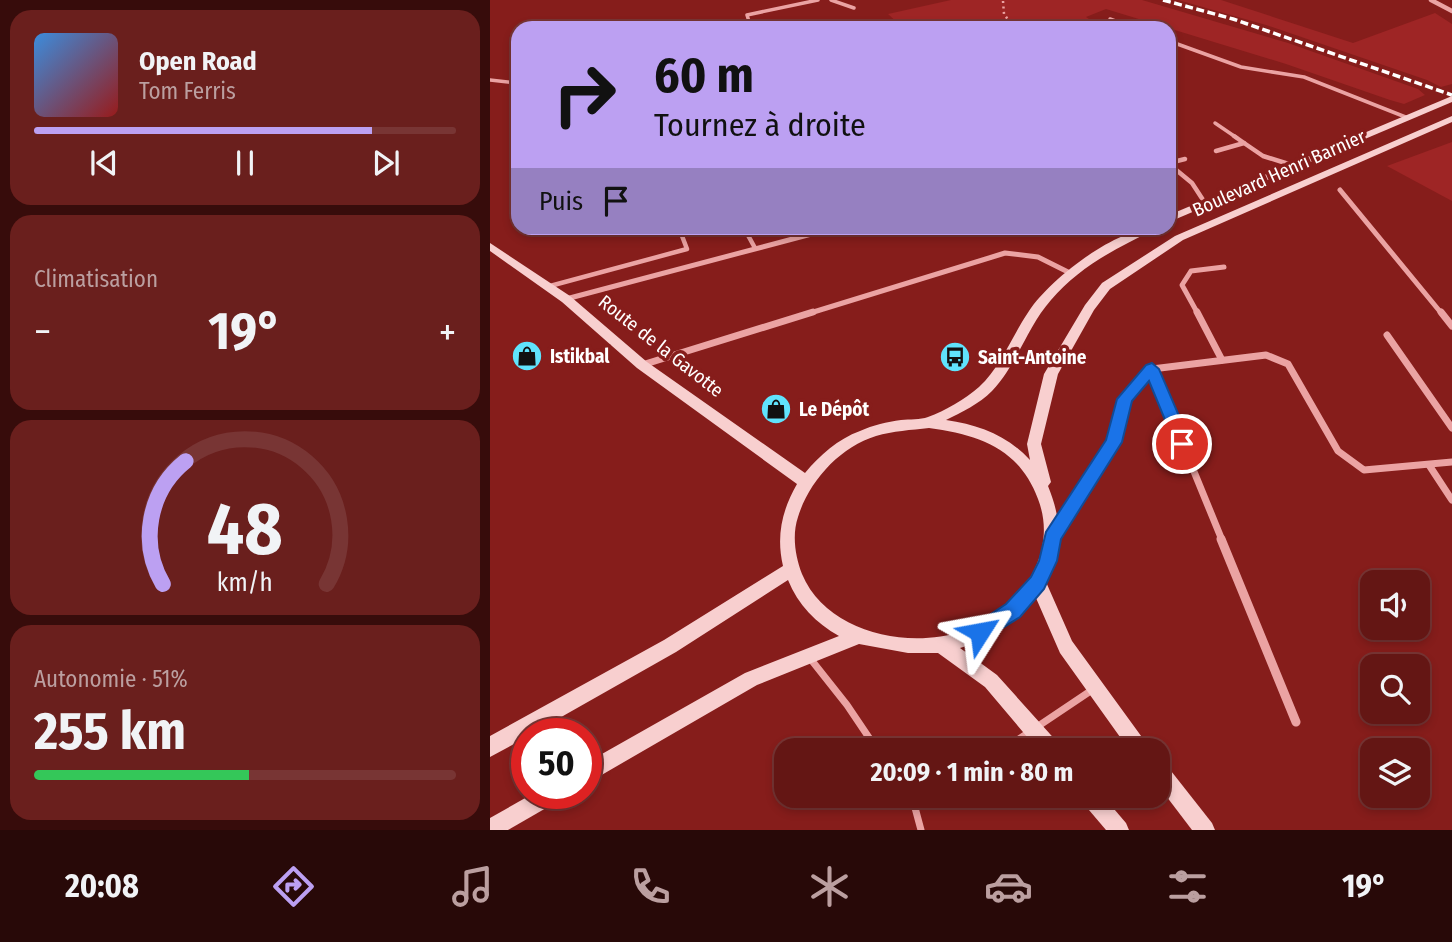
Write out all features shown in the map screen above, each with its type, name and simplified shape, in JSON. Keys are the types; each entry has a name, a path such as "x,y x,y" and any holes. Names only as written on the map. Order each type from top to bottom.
{"main road":[{"name":"Boulevard Henri Barnier","path":"1176,216 1447,101"},
{"name":"Boulevard Henri Barnier","path":"1046,494 1034,444 1051,374 1089,308 1106,286 1179,238 1452,119"},
{"path":"929,423 983,392 993,382 1046,297 1087,261 1137,235"},
{"name":"Route de la Gavotte","path":"490,246 550,286 642,365 805,481"},
{"path":"929,423 966,428 1000,442 1028,464 1046,494 1052,515 1053,537 1048,561 1038,583 1013,610 980,632 940,644 898,646 859,636 828,620 805,597 790,570 785,539 790,509 805,481 828,456 859,437 893,426 929,423"},
{"path":"490,747 680,639 790,570"},
{"path":"1038,583 1066,646 1132,738"},
{"path":"602,765 751,679 859,636"},
{"path":"940,644 990,681 1041,738"},
{"path":"1170,786 1205,830"},
{"path":"1100,808 1119,830"},
{"path":"490,829 525,809"}],"street":[{"path":"1431,0 1452,10"},
{"path":"1340,190 1452,326"},
{"path":"566,299 805,235"},
{"path":"642,365 1005,253 1038,257 1072,274"},
{"path":"1222,360 1182,285 1191,271 1224,267"},
{"path":"1387,335 1452,428"},
{"path":"1053,537 1114,442 1124,399 1152,369 1266,355 1288,364 1338,451 1364,470 1452,462"},
{"path":"1152,369 1296,722"},
{"path":"1429,465 1452,500"}],"lane":[{"path":"749,21 747,15 818,0"},
{"path":"831,0 854,8"},
{"path":"1110,19 1115,21"},
{"path":"1176,44 1241,67 1304,77 1408,118"},
{"path":"490,80 511,82"},
{"path":"1215,123 1263,156 1295,166"},
{"path":"1216,151 1244,143"},
{"path":"1176,162 1185,159"},
{"path":"1176,170 1192,183 1205,203"},
{"path":"550,286 687,249 682,235"},
{"path":"748,235 755,248"},
{"path":"808,657 847,705 869,738"},
{"path":"1020,738 1094,688"},
{"path":"915,808 921,830"}],"path":[{"path":"1003,2 1004,14 1009,21"}],"shaded area":[{"path":"951,0 1142,0 1288,43 1418,89 1425,95 1404,104 1176,30 1176,21 1145,21 1106,9 1086,17 1092,21 896,21 888,14"},
{"path":"1178,0 1221,0 1353,43 1435,13 1452,24 1452,84 1441,87 1266,25"},
{"path":"1452,142 1452,201 1387,166"}],"railway":[{"path":"1163,0 1233,19 1452,95"}],"place":[{"name":"Istikbal","path":"527,356"},
{"name":"Saint-Antoine","path":"955,357"},
{"name":"Le Dépôt","path":"776,409"}],"route":[{"path":"980,632 1013,610 1038,583 1048,561 1053,537 1114,442 1124,399 1152,369 1182,444"}]}
